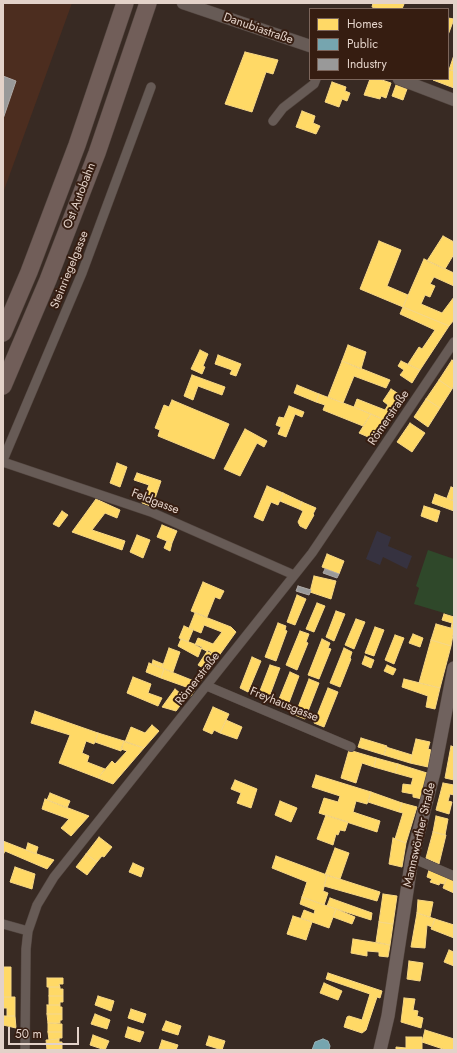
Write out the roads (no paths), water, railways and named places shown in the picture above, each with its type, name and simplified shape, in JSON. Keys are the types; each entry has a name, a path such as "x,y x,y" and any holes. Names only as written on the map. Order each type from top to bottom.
{"highway":[{"name":"Ost Autobahn","path":"3,333 29,272 77,145 125,3"},
{"name":"Ost Autobahn","path":"3,386 48,280 97,153 148,3"}],"main road":[{"name":"Mannswörther Straße","path":"380,1050 388,1016 412,858 432,780 454,668"}],"street":[{"name":"Danubiastraße","path":"183,3 309,46"},
{"path":"273,121 283,108 314,84 316,80"},
{"path":"402,80 454,100"},
{"name":"Steinriegelgasse","path":"3,461 82,273 151,87"},
{"name":"Römerstraße","path":"25,1050 26,949 28,931 37,905 54,877 312,553 454,342"},
{"name":"Feldgasse","path":"3,461 151,512 294,575"},
{"name":"Freyhausgasse","path":"207,686 351,747"},
{"path":"412,858 454,876"},
{"path":"5,927 28,931"}]}
